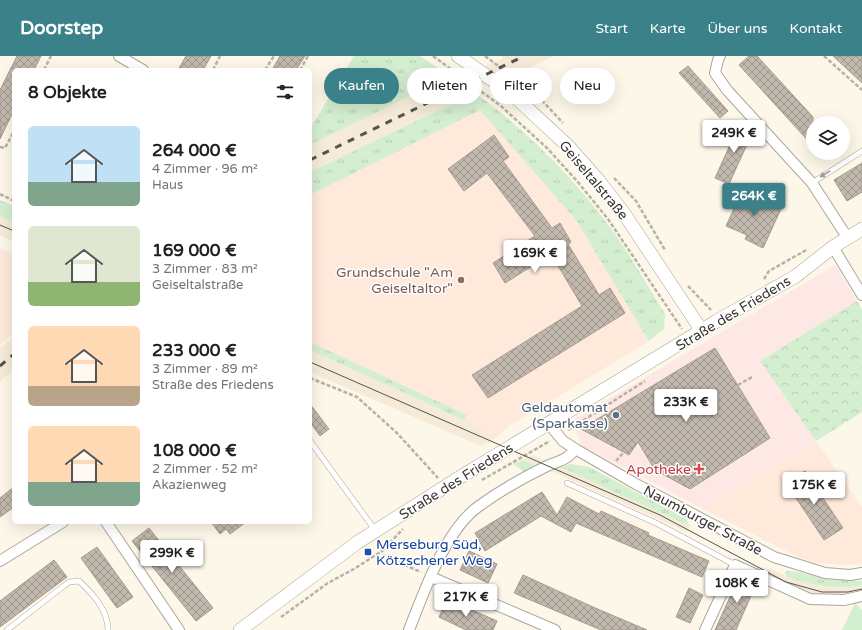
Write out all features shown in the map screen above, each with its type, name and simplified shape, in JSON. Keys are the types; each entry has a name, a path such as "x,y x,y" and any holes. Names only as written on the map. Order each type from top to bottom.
{"street":[{"path":"119,56 140,68"},
{"name":"Geiseltalstraße","path":"458,56 512,94 569,147 599,181 623,212 702,331"},
{"path":"720,56 715,73 727,90 812,183 847,238"},
{"name":"Straße des Friedens","path":"240,630 376,531 446,486 688,339 796,276 833,247 862,229"},
{"path":"833,247 862,295"},
{"name":"Naumburger Straße","path":"549,424 559,436 575,449 636,484 774,557 825,573 850,575 862,573"},
{"path":"409,630 431,577 448,543 477,507 548,466 564,460 572,455 575,449"},
{"path":"0,562 60,524"},
{"path":"107,524 180,630"},
{"path":"705,630 735,565"},
{"name":"Naumburger Straße","path":"735,565 810,599 844,600 862,596"},
{"path":"431,577 552,630"}],"lane":[{"path":"812,183 862,151"},
{"path":"312,443 376,531"},
{"path":"567,483 658,524 735,565"},
{"path":"7,630 69,582 79,581 93,593 108,620 108,630"}],"path":[{"path":"45,68 51,56"},
{"path":"213,68 220,56"},
{"path":"266,68 274,56"},
{"path":"301,68 308,56"},
{"path":"433,56 501,106 547,148 577,181 608,219 688,339"},
{"path":"824,56 862,90"},
{"path":"0,147 6,148 12,135"},
{"path":"0,194 12,199"},
{"path":"738,385 752,376"},
{"path":"312,379 357,397 397,433 446,486"},
{"path":"478,482 559,436"},
{"path":"275,621 328,583 354,569 382,551 404,528"},
{"path":"376,531 384,556 431,577"}],"shaded area":[{"path":"501,56 554,56 528,68 490,68 490,82 482,85 482,68 480,68 503,58"},
{"path":"407,97 407,104 452,104 312,171 312,144 393,104 399,104 399,101"},
{"name":"Grundschule \"Am Geiseltaltor\"","path":"480,110 576,220 649,341 509,426 498,436 464,420 467,415 312,343 312,194"},
{"path":"0,216 12,221 12,241 0,235"},
{"path":"0,248 12,254 12,335 0,345"},
{"path":"835,265 857,301 760,361 816,441 701,508 581,445 573,420"},
{"path":"12,339 12,372 0,381 0,348"},
{"path":"312,351 498,436 481,446 312,373"},
{"path":"816,441 862,507 862,564 848,565 816,563 798,557 701,508"},
{"path":"531,455 547,461 537,466 523,460"},
{"path":"560,467 690,526 687,532 551,471"},
{"path":"770,568 787,577 823,587 839,588 862,585 862,592 840,597 812,595 765,575"}],"green space":[{"path":"354,56 420,56 438,68 407,68 407,97 399,101 399,68 347,68"},
{"path":"482,98 514,124 551,158 600,214 635,264 665,314 664,329 649,341 576,220 480,110 312,194 312,171 452,104 482,104"},
{"path":"325,104 393,104 312,144 312,126"},
{"path":"0,200 12,205 12,221 0,216"},
{"path":"857,301 862,310 862,412 816,441 760,361"},
{"path":"312,343 467,415 464,420 312,351"},
{"path":"523,460 537,466 525,472 513,464"},
{"path":"570,464 589,467 686,519 690,526 560,467"},
{"path":"787,571 827,579 862,581 862,585 852,587 833,587 815,585 787,577 785,573"},
{"path":"855,603 862,610 862,630 842,630"}],"building":[{"path":"17,56 41,56 35,68 12,68 12,114 0,139 0,90"},
{"path":"186,56 211,56 204,68 179,68"},
{"path":"280,56 305,56 297,68 273,68"},
{"path":"749,56 757,56 812,116 806,116 806,138 739,65"},
{"path":"833,56 862,56 862,83"},
{"path":"688,66 728,111 720,118 679,73"},
{"path":"740,123 754,129 729,184 715,178"},
{"path":"494,135 509,157 503,161 552,228 560,223 571,242 568,244 599,295 610,288 625,313 488,398 472,375 582,306 551,254 505,283 493,263 535,236 487,173 464,191 448,169"},
{"path":"862,163 862,192 847,201 834,180"},
{"path":"744,187 764,196 762,201 781,209 763,248 745,239 747,235 726,226"},
{"path":"715,348 770,438 690,489 655,470 638,442 629,455 581,429"},
{"path":"312,407 329,429 320,436 312,425"},
{"path":"805,471 843,528 824,540 786,483"},
{"path":"12,489 12,508 0,517 0,498"},
{"path":"542,492 557,515 567,497 599,514 601,511 649,533 648,535 709,561 702,577 576,523 571,532 541,516 485,551 475,533"},
{"path":"212,524 243,524 230,534 226,529 220,534"},
{"path":"149,528 213,608 196,621 132,541"},
{"path":"97,547 133,597 117,608 81,558"},
{"path":"469,551 497,564 488,583 460,570"},
{"path":"54,560 67,577 0,627 0,601"},
{"path":"523,575 647,630 601,630 514,593"},
{"path":"740,575 757,582 736,630 715,630"},
{"path":"689,588 703,595 690,623 676,617"},
{"path":"447,599 497,621 493,630 466,630 439,617"}],"tram line":[{"path":"0,225 12,230"},
{"path":"312,363 660,515 786,582 822,592 848,592 862,589"}],"railway":[{"path":"312,159 524,56"},
{"path":"0,366 12,356"}],"place":[{"name":"Grundschule \"Am Geiseltaltor\"","path":"461,280"},
{"name":"Geldautomat (Sparkasse)","path":"616,415"},
{"name":"Apotheke","path":"699,469"},
{"name":"Merseburg Süd, Kötzschener Weg","path":"368,552"}]}
